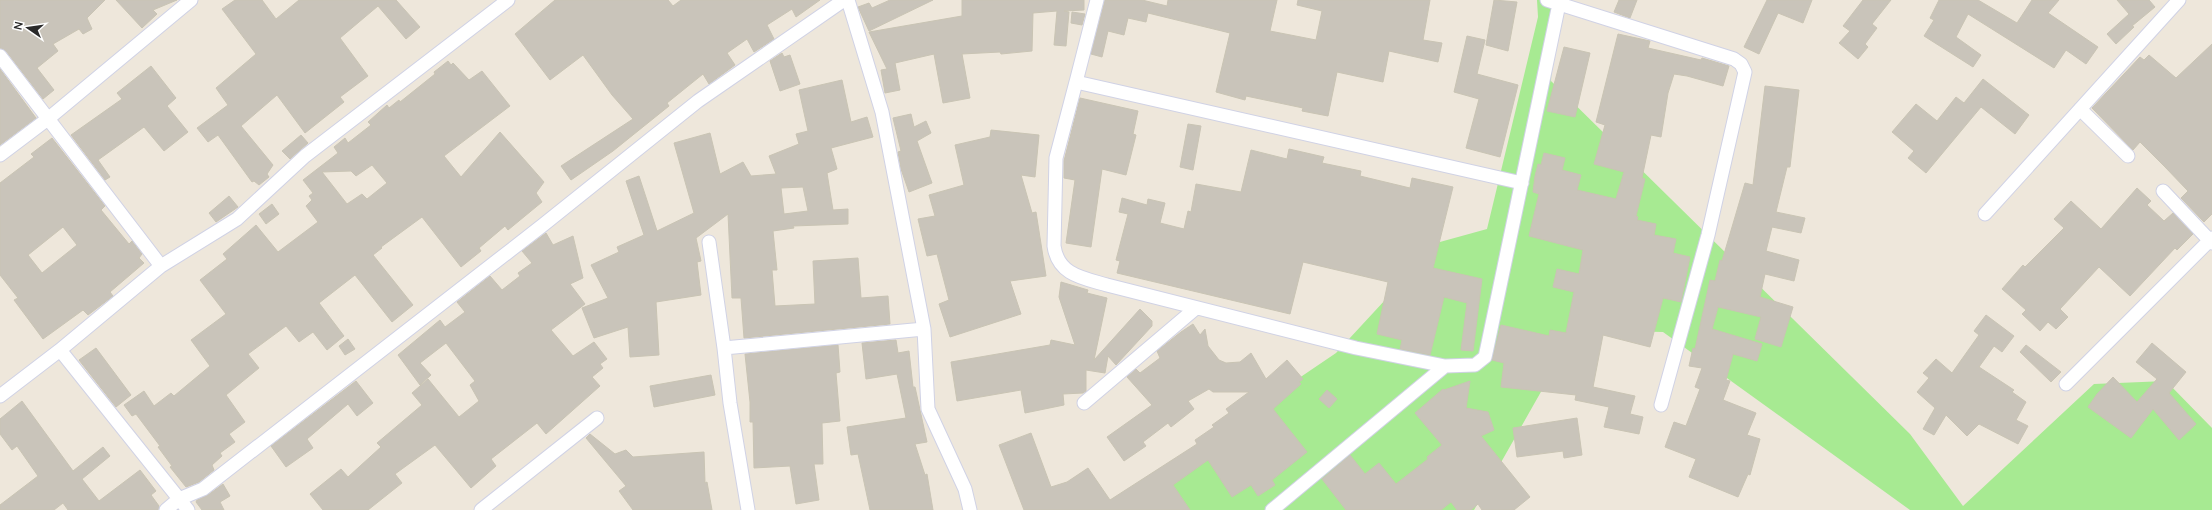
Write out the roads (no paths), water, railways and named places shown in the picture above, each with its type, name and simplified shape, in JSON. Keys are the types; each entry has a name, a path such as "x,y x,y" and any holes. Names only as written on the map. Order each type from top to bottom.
{"street":[{"path":"0,155 49,118 191,0"},
{"path":"0,396 60,350 161,266 237,219 306,156 508,0"},
{"path":"166,510 179,500 210,484 543,225 698,101 844,0"},
{"path":"848,0 882,112 924,329 928,409 965,489 970,510"},
{"path":"1097,0 1056,158 1054,246 1055,257 1066,269 1082,278 1196,308 1356,348 1445,366 1475,365 1484,357 1522,183 1553,2 1734,59 1741,64 1745,72 1708,235 1661,405"},
{"path":"1985,214 2178,0"},
{"path":"0,56 161,266"},
{"path":"1076,82 1522,183"},
{"path":"2080,109 2128,156"},
{"path":"2066,384 2211,241 2162,191"},
{"path":"709,242 730,403 748,510"},
{"path":"1084,403 1196,308"},
{"path":"724,348 924,329"},
{"path":"60,350 188,510"},
{"path":"1272,510 1445,366"},
{"path":"481,510 597,418"}]}
